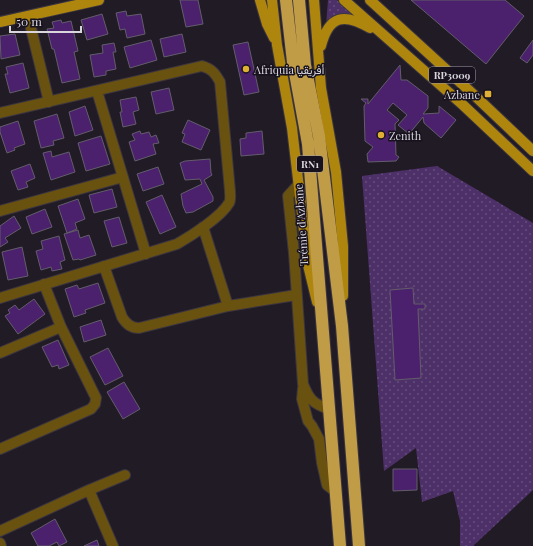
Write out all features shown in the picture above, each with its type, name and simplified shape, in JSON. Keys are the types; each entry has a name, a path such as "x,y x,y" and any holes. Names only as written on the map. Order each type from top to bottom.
{"highway":[{"name":"Trémie d'Azbane","path":"286,0 293,62 308,144 322,329"},
{"name":"RN1","path":"299,0 305,65 319,136 342,326 359,546"},
{"name":"RN1","path":"322,329 340,546"}],"main road":[{"path":"0,22 99,0"},
{"path":"260,0 267,24 276,44"},
{"path":"272,0 276,44 292,128 308,265 322,329"},
{"path":"314,0 321,88 336,172 343,246 342,326"},
{"name":"RP3009","path":"344,0 463,105 533,171"},
{"name":"RP3009","path":"370,0 533,151"},
{"path":"319,53 324,36 329,27 336,21 342,19 350,19 359,22 387,38"}],"street":[{"path":"28,16 49,102"},
{"path":"0,113 202,66 209,68 214,72 220,82 230,200 223,210 194,235 178,244 0,298"},
{"path":"97,91 146,254"},
{"path":"0,211 123,177"},
{"path":"299,184 288,196 294,253 303,384 302,399 308,421 319,439 327,485 336,492"},
{"path":"203,227 228,306"},
{"path":"104,266 122,317 126,323 132,327 139,328 228,306 296,295"},
{"path":"0,449 91,409 95,404 96,398 62,327 44,284"},
{"path":"0,353 62,327"},
{"path":"303,384 309,397 319,406 329,409"},
{"path":"0,531 125,475"},
{"path":"89,490 113,546"}],"shaded area":[{"path":"328,0 337,0 355,15 346,15 326,26"},
{"path":"437,166 533,223 533,490 473,546 460,546 460,521 453,491 422,502 416,448 384,471 362,176"}],"building":[{"path":"180,0 198,0 203,24 186,27"},
{"path":"411,0 505,0 524,16 486,64"},
{"path":"126,11 127,16 141,14 145,34 127,38 125,29 120,30 116,13"},
{"path":"102,14 108,34 87,40 81,20"},
{"path":"61,20 62,23 71,21 78,51 74,52 80,79 62,83 54,49 52,49 47,29 54,28 52,22"},
{"path":"15,34 20,55 1,59 0,36"},
{"path":"182,34 186,52 164,57 160,39"},
{"path":"151,40 157,60 130,68 124,47"},
{"path":"533,40 533,55 527,63 520,58"},
{"name":"Afriquia أفريقيا","path":"248,42 259,92 244,95 233,45"},
{"path":"114,43 116,52 113,52 116,69 106,71 106,75 94,77 90,55 103,53 102,45"},
{"path":"23,63 29,88 10,93 5,74 8,74 6,67"},
{"path":"400,65 401,80 407,80 428,96 428,108 423,114 439,113 439,106 456,120 441,138 424,123 423,117 409,134 398,125 407,115 393,103 387,110 399,120 395,124 396,155 399,157 396,161 368,162 367,154 373,147 365,141 364,106 366,103 361,99 368,99 368,104"},
{"path":"169,88 174,110 156,114 151,92"},
{"path":"136,97 139,110 133,112 136,124 123,127 120,112 122,112 120,100"},
{"path":"85,106 93,130 75,136 69,112"},
{"path":"57,114 64,138 53,141 54,145 41,148 34,121"},
{"path":"188,120 210,130 201,150 182,142 185,134 182,133"},
{"path":"18,121 25,144 14,148 15,150 7,153 0,132 0,127"},
{"path":"140,131 141,134 149,132 151,137 156,135 159,143 153,144 156,154 135,161 129,142 135,140 132,134"},
{"path":"262,131 264,154 241,156 240,139 246,138 246,133"},
{"path":"101,136 110,164 86,171 78,143"},
{"path":"51,151 52,157 69,152 75,172 51,180 43,153"},
{"path":"210,159 212,175 204,180 213,197 213,201 193,212 186,213 181,194 202,184 200,179 185,180 180,163 185,161"},
{"path":"30,164 35,178 26,182 28,187 18,190 11,171"},
{"path":"158,167 164,184 143,191 137,174"},
{"path":"112,189 117,207 94,213 89,195"},
{"path":"162,195 176,227 160,234 146,202"},
{"path":"78,199 85,219 75,223 77,229 67,233 58,206"},
{"path":"45,209 52,227 32,234 26,217"},
{"path":"14,216 21,228 5,238 8,242 0,247 0,226"},
{"path":"119,217 127,243 112,247 104,221"},
{"path":"78,230 80,238 89,235 96,255 80,260 73,260 64,234"},
{"path":"59,236 65,260 60,262 62,269 52,271 51,267 41,270 36,251 43,249 41,241"},
{"path":"22,247 28,276 8,280 2,252"},
{"path":"98,283 105,303 85,310 86,313 74,317 65,289 77,285 79,289"},
{"path":"413,288 414,304 425,304 425,309 418,309 421,378 395,380 390,290"},
{"path":"34,299 45,314 18,334 5,316 10,313 8,310 15,305 19,310"},
{"path":"101,320 106,335 84,342 80,327"},
{"path":"58,340 69,365 59,369 58,365 52,367 42,347"},
{"path":"108,348 123,376 105,385 90,357"},
{"path":"124,382 140,409 123,419 107,392"},
{"path":"393,469 417,469 417,490 393,491"},
{"path":"55,519 67,542 59,546 57,542 49,546 38,546 31,533"},
{"path":"97,540 99,546 84,546"}],"place":[{"name":"Afriquia أفريقيا","path":"246,69"},
{"name":"Azbane","path":"488,94"},
{"name":"Zenith","path":"381,135"}]}
